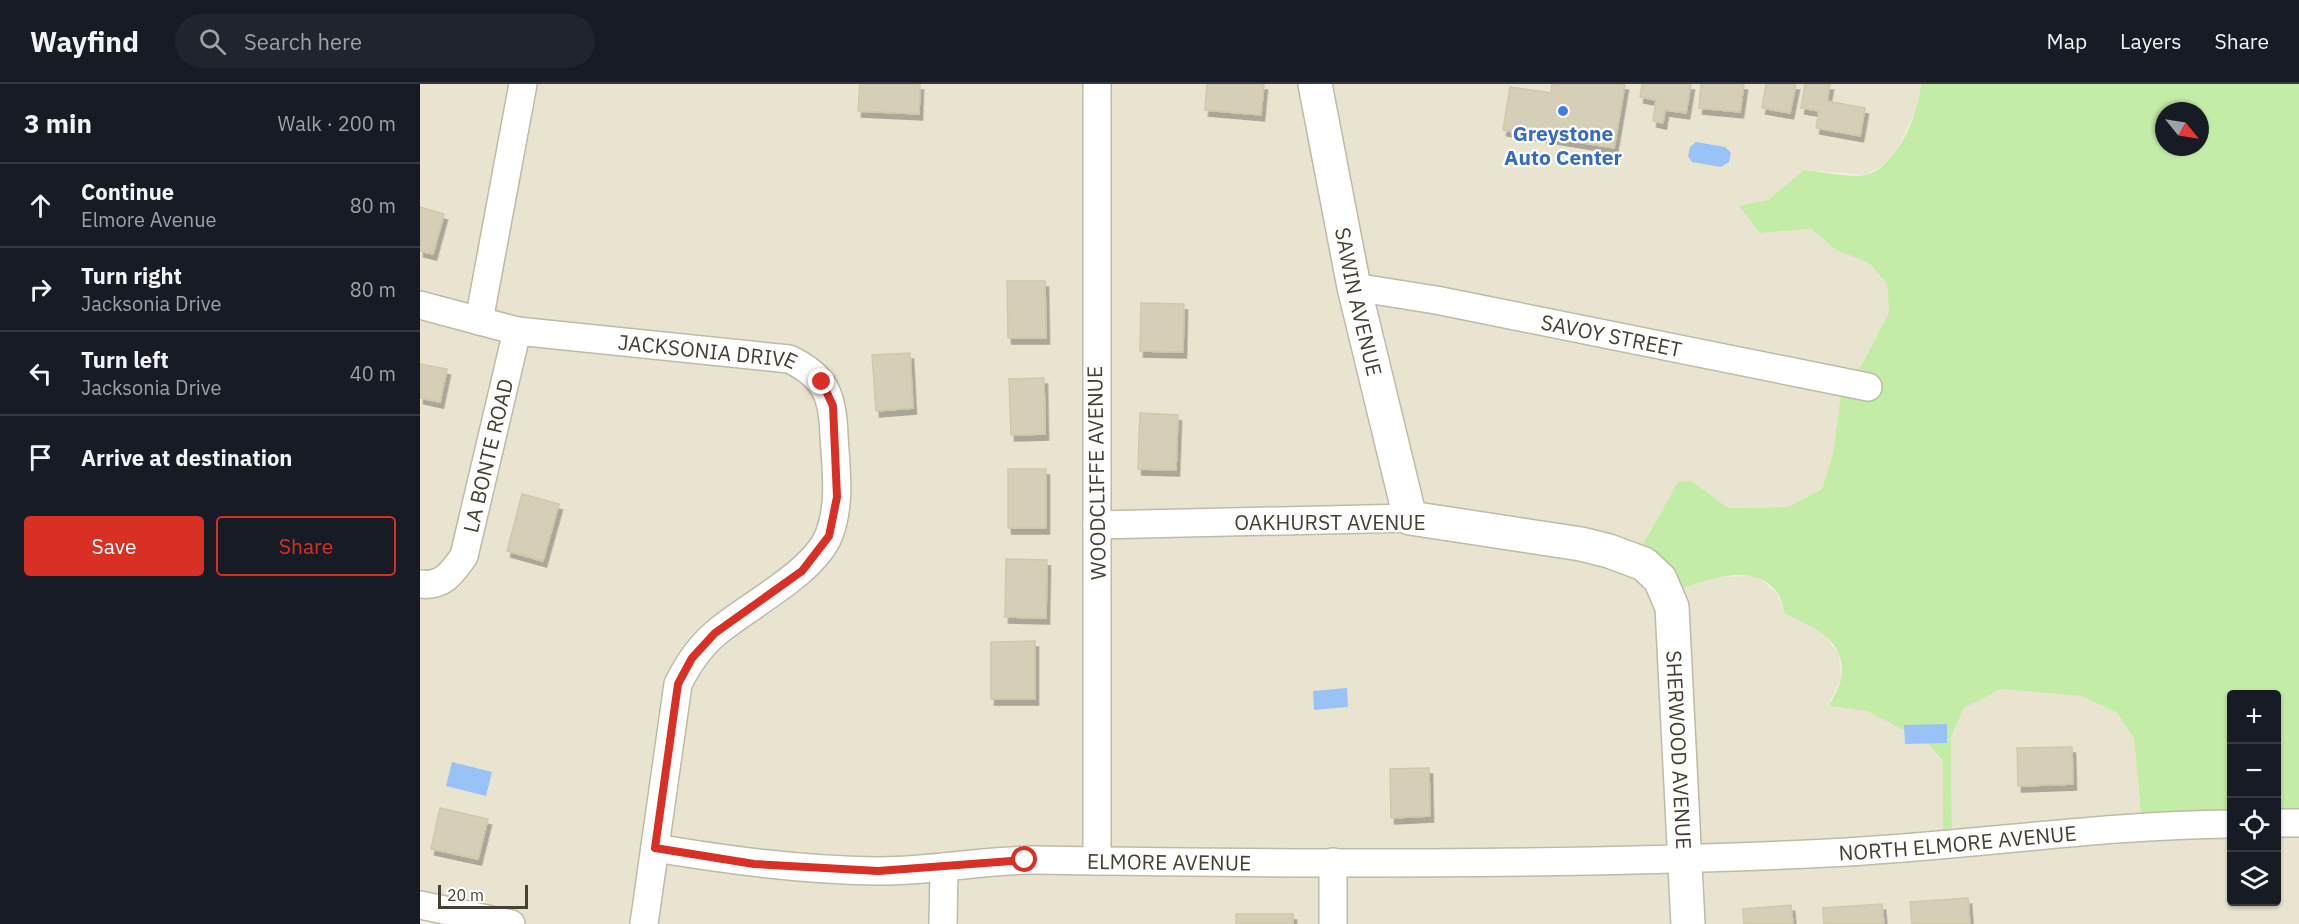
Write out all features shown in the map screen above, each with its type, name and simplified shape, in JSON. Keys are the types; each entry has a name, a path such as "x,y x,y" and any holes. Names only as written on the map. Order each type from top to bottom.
{"street":[{"path":"479,321 523,84"},
{"name":"WOODCLIFFE AVENUE","path":"1096,84 1097,861"},
{"name":"SAWIN AVENUE","path":"1315,84 1354,287 1410,518"},
{"name":"SAVOY STREET","path":"1354,287 1436,300 1868,387"},
{"name":"JACKSONIA DRIVE","path":"420,305 517,331 789,359 805,366 822,382 833,406 837,497 829,536 802,571 715,633 692,658 678,684 644,924"},
{"name":"LA BONTE ROAD","path":"420,584 434,585 449,577 464,556 517,331"},
{"name":"OAKHURST AVENUE","path":"1097,525 1410,518 1581,544 1644,564 1660,579"},
{"name":"SHERWOOD AVENUE","path":"1660,579 1671,607 1688,924"},
{"path":"2281,823 2299,823"},
{"name":"NORTH ELMORE AVENUE","path":"1684,860 1859,852 2058,834 2227,824"},
{"name":"ELMORE AVENUE","path":"655,848 754,864 878,871 1025,860 1333,862 1684,860"},
{"path":"1333,862 1333,924"},
{"path":"943,924 944,867"},
{"path":"420,905 511,924"}],"shaded area":[{"path":"420,84 1921,84 1920,101 1893,159 1866,175 1804,170 1768,200 1761,233 1811,229 1836,250 1869,263 1887,284 1889,312 1860,368 1843,378 1833,454 1822,489 1788,507 1727,508 1691,481 1660,598 1716,577 1757,576 1777,593 1785,614 1819,628 1839,654 1841,679 1829,705 1867,711 1926,742 1943,762 1952,841 1951,737 1964,708 2001,689 2082,696 2117,713 2134,738 2142,825 2227,820 2227,906 2281,906 2281,819 2299,818 2299,924 488,924 420,899"}],"green space":[{"path":"1921,84 2299,84 2299,818 2281,819 2281,690 2227,690 2227,820 2142,825 2134,738 2117,713 2082,696 2001,689 1964,708 1951,737 1952,841 1943,841 1943,761 1926,742 1867,711 1829,706 1841,679 1842,666 1839,654 1834,645 1817,630 1785,614 1777,592 1765,582 1752,576 1737,575 1705,581 1661,598 1635,559 1678,482 1691,481 1728,508 1788,507 1822,489 1833,454 1843,378 1860,368 1889,312 1887,284 1869,263 1836,250 1811,229 1760,233 1739,206 1768,200 1804,170 1859,176 1877,171 1896,151 1911,124"}],"water":[{"path":"1696,142 1725,147 1731,153 1729,162 1721,167 1692,162 1688,156 1690,147"},
{"path":"1347,688 1348,707 1314,710 1313,691"},
{"path":"1947,724 1947,743 1905,744 1904,725"},
{"path":"452,762 492,772 486,796 446,786"}],"building":[{"path":"860,84 920,84 919,114 858,111"},
{"path":"1207,84 1264,84 1261,115 1205,110"},
{"name":"Greystone Auto Center","path":"1552,84 1625,84 1614,148 1503,130 1510,87 1551,93"},
{"path":"1642,84 1691,84 1686,113 1665,110 1663,123 1653,121 1656,100 1640,97"},
{"path":"1701,84 1744,84 1740,112 1699,108"},
{"path":"1766,84 1796,84 1790,113 1762,108"},
{"path":"1805,84 1830,84 1827,101 1865,108 1860,136 1816,128 1819,111 1801,108"},
{"path":"420,207 444,214 433,254 420,251"},
{"path":"1007,281 1045,281 1046,338 1008,338"},
{"path":"1141,303 1184,304 1183,352 1140,351"},
{"path":"910,353 913,408 876,411 872,355"},
{"path":"420,364 447,369 440,402 420,398"},
{"path":"1044,378 1045,434 1011,435 1009,379"},
{"path":"1140,413 1178,415 1176,470 1138,469"},
{"path":"1008,469 1046,469 1046,528 1008,528"},
{"path":"522,494 559,504 543,561 507,551"},
{"path":"1006,559 1047,560 1046,618 1005,617"},
{"path":"1035,641 1035,699 991,699 991,642"},
{"path":"2072,747 2073,784 2018,786 2017,748"},
{"path":"1429,768 1430,816 1391,818 1390,769"},
{"path":"440,808 488,819 478,859 431,849"},
{"path":"1968,898 1970,924 1912,924 1910,902"},
{"path":"1882,904 1884,924 1824,924 1823,908"},
{"path":"1791,905 1793,924 1744,924 1743,909"},
{"path":"1236,914 1293,914 1293,924 1236,924"}],"place":[{"name":"Greystone Auto Center","path":"1563,111"}],"route":[{"path":"822,382 833,406 837,497 829,536 802,571 715,633 692,658 678,684 655,848 754,864 878,871 1025,860"}]}
